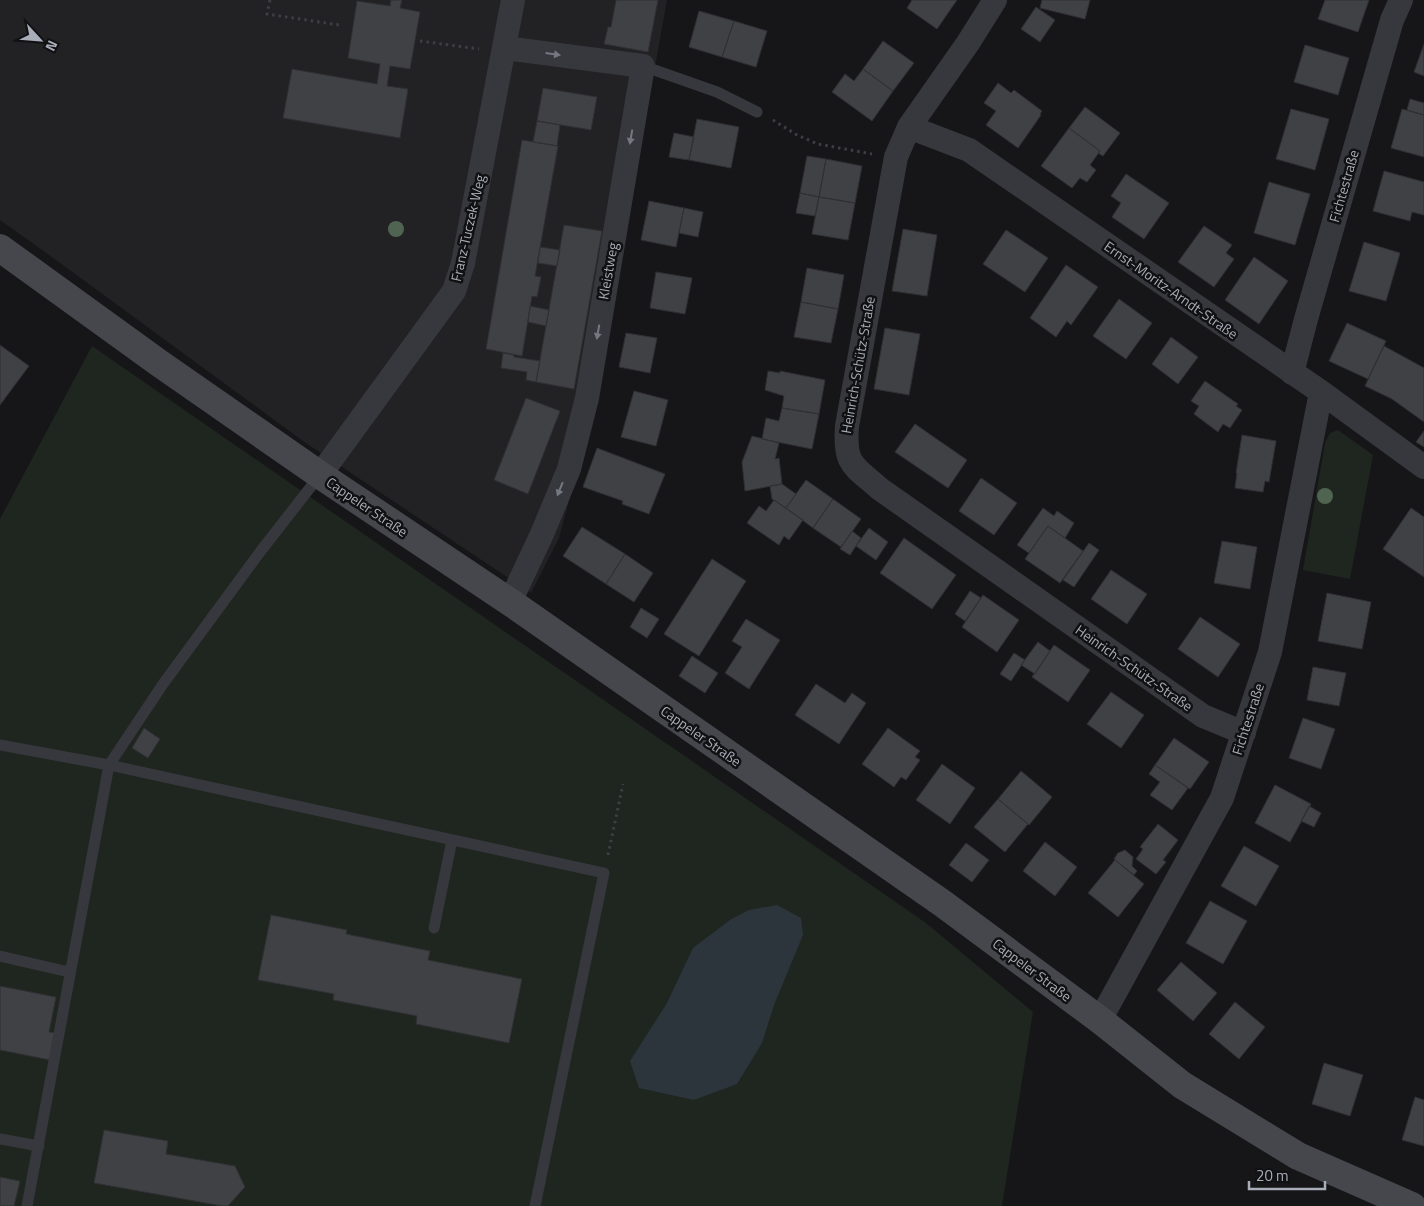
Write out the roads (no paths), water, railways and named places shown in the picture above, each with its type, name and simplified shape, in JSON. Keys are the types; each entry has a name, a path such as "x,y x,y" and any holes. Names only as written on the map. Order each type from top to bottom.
{"main road":[{"name":"Cappeler Straße","path":"0,248 159,363 320,475 510,602 942,903 1100,1020 1182,1085 1298,1156 1412,1206"}],"street":[{"name":"Franz-Tuczek-Weg","path":"320,475 454,291 463,263 513,0"},
{"name":"Heinrich-Schütz-Straße","path":"995,0 968,43 909,126 896,157 847,426 845,445 850,463 880,489 1203,716 1244,733"},
{"name":"Fichtestraße","path":"1292,373 1308,309 1392,20 1401,0"},
{"path":"504,50 643,66"},
{"name":"Kleistweg","path":"510,602 542,534 569,469 587,398 643,66"},
{"name":"Ernst-Moritz-Arndt-Straße","path":"909,126 969,150 1321,392 1424,467"},
{"name":"Fichtestraße","path":"1100,1020 1222,798 1270,652 1321,392"}],"lane":[{"path":"643,66 718,92 757,112"},
{"path":"27,1206 109,765 175,669 260,552 320,475"},
{"path":"0,744 109,765 604,873 535,1206"},
{"path":"434,928 452,840"},
{"path":"0,956 69,972"},
{"path":"0,1139 39,1146"}]}
